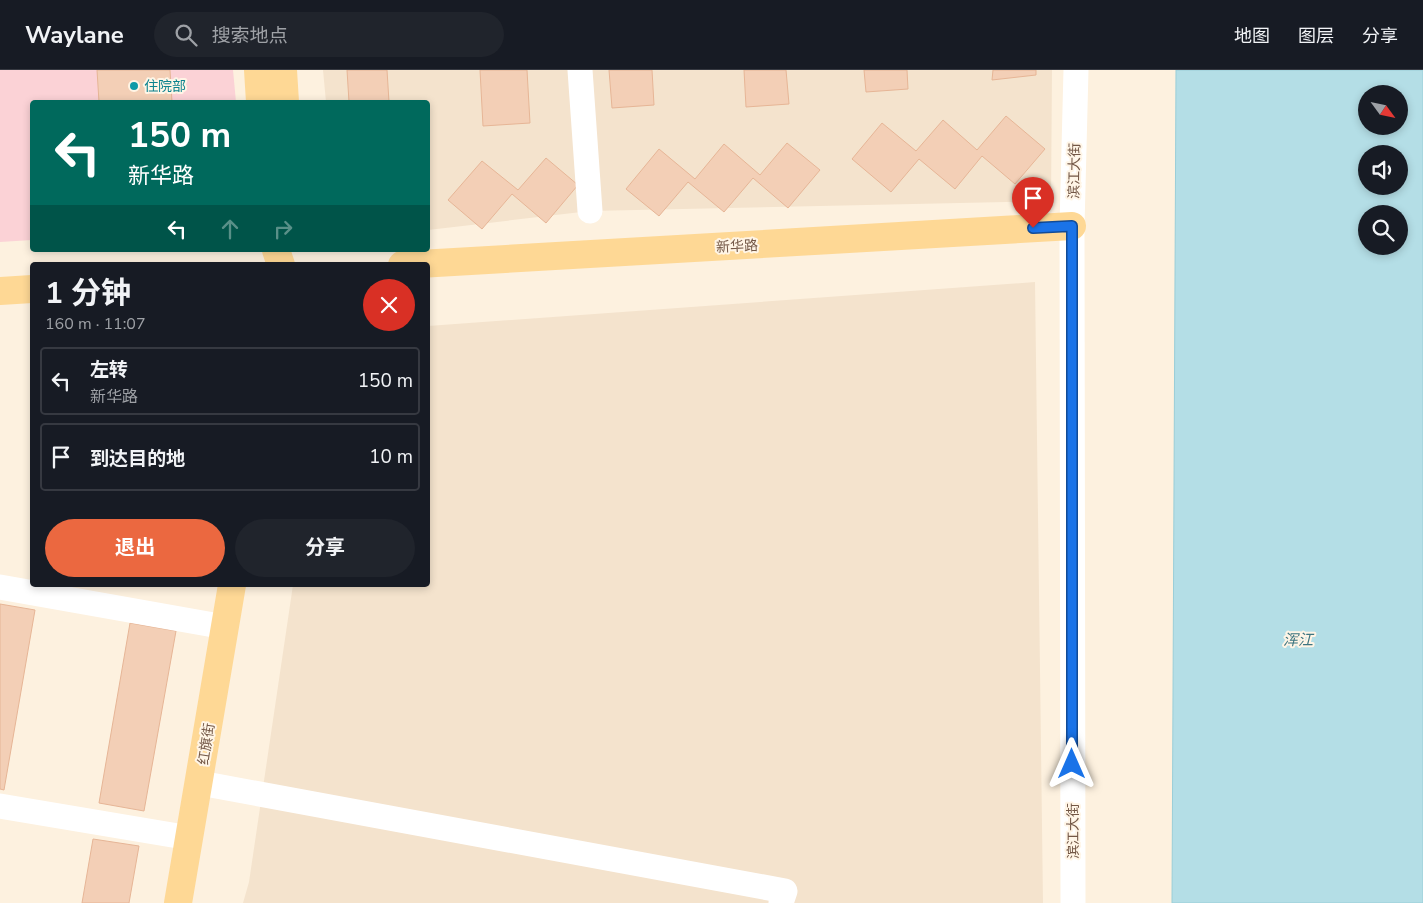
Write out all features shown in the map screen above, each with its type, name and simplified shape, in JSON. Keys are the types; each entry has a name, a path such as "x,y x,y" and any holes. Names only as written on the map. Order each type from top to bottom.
{"main road":[{"path":"258,70 260,100"},
{"path":"283,70 285,100"},
{"name":"新华路","path":"430,263 1072,226"},
{"path":"0,291 30,289"},
{"name":"红旗街","path":"178,903 200,784 232,587"}],"street":[{"path":"580,70 590,211"},
{"name":"滨江大街","path":"1073,903 1072,226 1076,70"},
{"path":"0,587 225,627"},
{"path":"200,784 783,897"},
{"path":"0,806 190,838"}],"shaded area":[{"path":"0,70 233,70 236,100 30,100 30,240 0,242"},
{"path":"323,70 1052,70 1051,201 590,211 430,230 430,100 326,100"},
{"path":"1035,282 1043,903 243,903 249,882 293,587 430,587 430,326"}],"water":[{"name":"浑江","path":"1176,70 1423,70 1423,903 1172,903"}],"building":[{"name":"住院部","path":"97,70 170,70 172,100 99,100"},
{"path":"347,70 387,70 389,100 349,100"},
{"path":"480,70 527,70 530,123 483,126"},
{"path":"609,70 652,70 654,105 612,108"},
{"path":"744,70 786,70 789,104 746,107"},
{"path":"864,70 907,70 908,89 866,92"},
{"path":"993,70 1036,70 1036,75 992,80"},
{"path":"1006,116 1045,149 1015,184 982,156 955,189 919,159 891,192 852,159 882,123 916,151 943,120 977,150"},
{"path":"787,143 820,170 788,208 753,178 724,212 688,182 659,216 626,189 659,149 695,179 724,144 760,175"},
{"path":"546,158 578,185 546,223 512,194 482,229 448,200 482,161 518,190"},
{"path":"0,604 35,610 4,790 0,789"},
{"path":"130,623 176,631 144,811 99,803"},
{"path":"93,839 139,846 129,903 82,903"}],"place":[{"name":"住院部","path":"134,86"}],"route":[{"path":"1033,228 1072,226 1072,764"}]}
